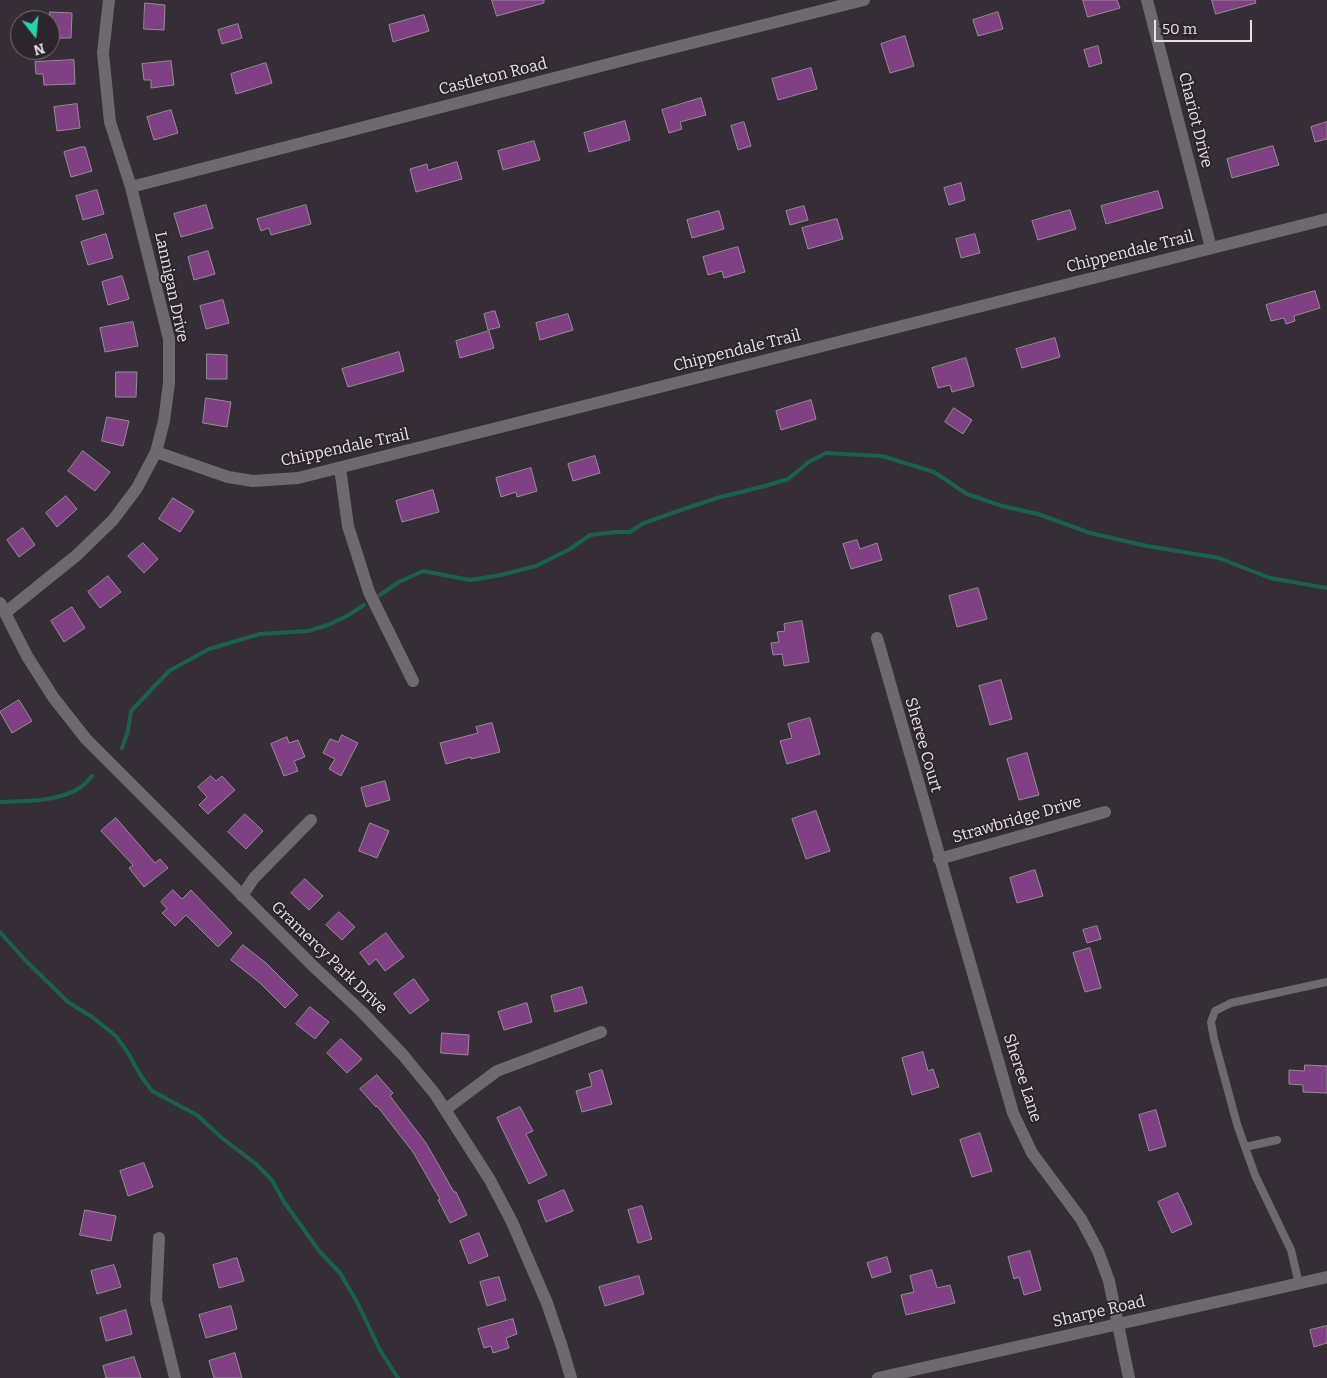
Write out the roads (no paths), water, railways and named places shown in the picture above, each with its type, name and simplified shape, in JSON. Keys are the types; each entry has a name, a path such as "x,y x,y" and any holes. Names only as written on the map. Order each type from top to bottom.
{"street":[{"name":"Lannigan Drive","path":"2,608 77,555 113,520 137,488 156,452 164,421 169,383 169,339 131,187 110,122 103,53 109,0"},
{"name":"Castleton Road","path":"131,187 864,0"},
{"name":"Chariot Drive","path":"1147,0 1211,248"},
{"name":"Chippendale Trail","path":"156,452 228,477 253,482 298,478 1327,219"},
{"path":"340,468 348,526 369,592 413,681"},
{"name":"Gramercy Park Drive","path":"2,608 27,656 48,689 86,739 242,896 362,1012 408,1061 435,1094 490,1180 512,1222 547,1303 571,1378"},
{"name":"Sheree Court","path":"877,638 939,860"},
{"name":"Strawbridge Drive","path":"939,860 1105,812"},
{"path":"242,896 254,878 311,820"},
{"name":"Sheree Lane","path":"939,860 1013,1113 1032,1153 1081,1219 1098,1251 1108,1281 1129,1378"},
{"path":"446,1109 496,1071 601,1032"},
{"path":"159,1238 156,1300 175,1378"},
{"name":"Sharpe Road","path":"878,1378 1327,1278"}],"lane":[{"path":"1299,1284 1291,1250 1255,1175 1237,1124 1211,1022 1215,1010 1231,1003 1327,982"},
{"path":"1245,1147 1277,1140"}],"waterway":[{"path":"380,595 399,582 423,571 470,580 501,575 536,566 570,549 590,535 630,532 644,523 681,510 717,498 788,479 809,462 826,453 882,456 934,472 967,494 1002,506 1038,514 1090,533 1147,546 1219,558 1270,578 1327,588"},
{"path":"122,748 128,731 131,711 169,671 209,649 260,634 308,631 328,625 364,605"},
{"path":"0,802 42,800 63,796 81,787 92,776"},
{"path":"0,932 25,960 68,1002 92,1017 116,1036 152,1091 197,1115 222,1138 256,1164 272,1180 284,1202 320,1252 340,1273 357,1302 380,1350 398,1378"}]}
